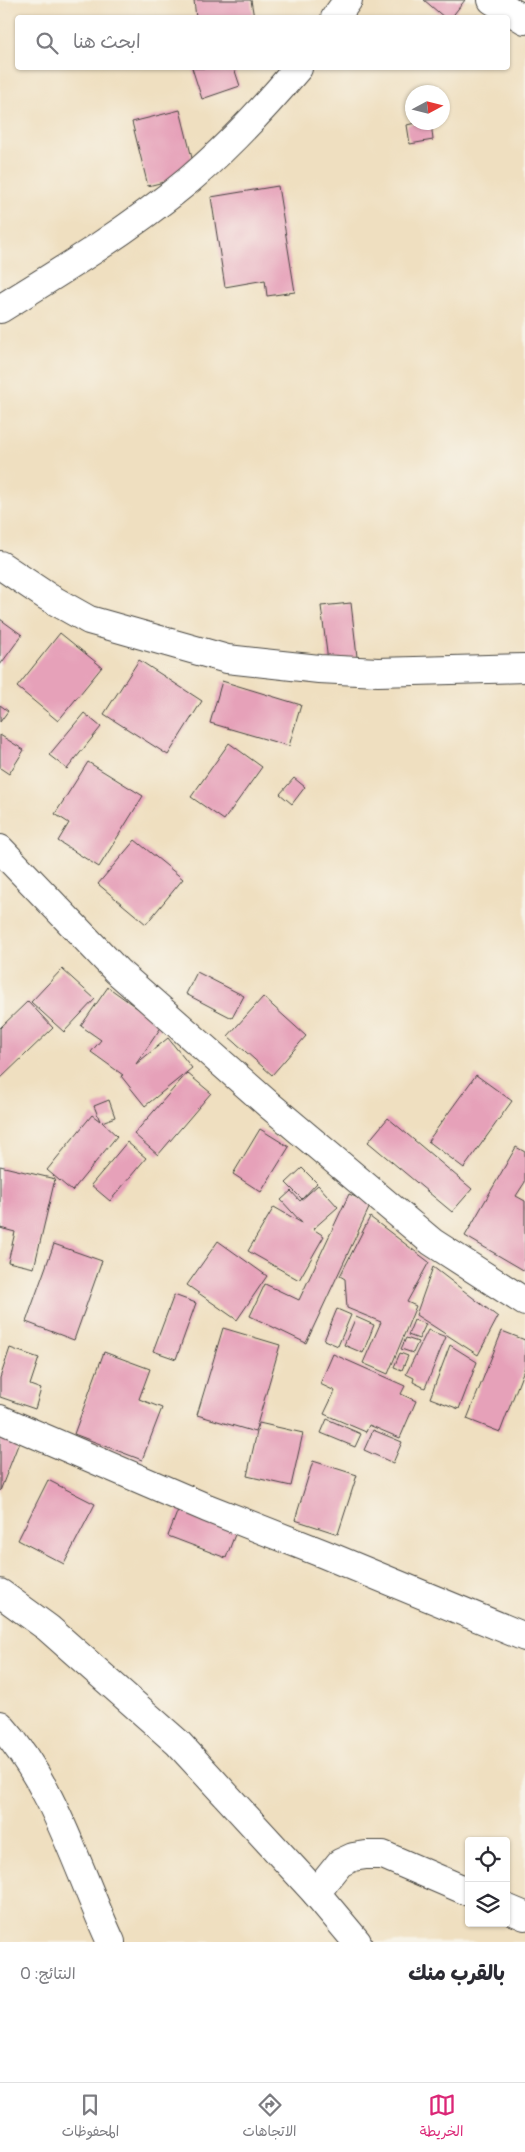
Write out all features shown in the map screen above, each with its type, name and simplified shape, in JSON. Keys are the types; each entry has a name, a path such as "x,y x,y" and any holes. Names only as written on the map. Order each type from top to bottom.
{"street":[{"path":"337,15 348,0"},
{"path":"492,0 525,20"},
{"path":"0,309 132,224 190,179 270,100 296,70"},
{"path":"0,565 41,593 89,620 227,659 319,669 378,672 525,668"},
{"path":"0,849 118,971 268,1104 432,1242 525,1302"},
{"path":"0,1419 207,1508 525,1637"},
{"path":"0,1593 48,1628 178,1742 316,1893 357,1942"},
{"path":"0,1725 18,1745 46,1790 111,1942"},
{"path":"316,1893 340,1863 353,1857 366,1855 383,1855 465,1890"},
{"path":"510,1910 525,1916"}],"building":[{"path":"194,0 251,0 254,15 196,15"},
{"path":"424,0 465,0 453,15 442,15"},
{"path":"193,70 235,70 240,86 202,99"},
{"path":"180,110 196,174 148,186 132,122"},
{"path":"408,130 432,130 433,140 410,144"},
{"path":"278,186 295,292 267,296 265,280 225,287 211,197"},
{"path":"351,603 357,657 328,661 321,606"},
{"path":"0,619 22,635 0,665"},
{"path":"60,633 102,667 58,721 17,687"},
{"path":"139,660 202,701 168,755 104,714"},
{"path":"222,681 301,705 289,746 210,723"},
{"path":"0,705 8,711 0,722"},
{"path":"84,713 101,727 67,769 49,755"},
{"path":"0,735 24,750 9,774 0,768"},
{"path":"229,743 262,767 224,820 191,797"},
{"path":"88,762 143,796 99,867 58,841 69,823 55,814"},
{"path":"294,778 305,787 292,804 280,794"},
{"path":"135,840 183,879 146,924 98,884"},
{"path":"62,969 95,999 64,1032 31,1002"},
{"path":"197,972 244,996 232,1018 186,994"},
{"path":"108,987 162,1026 136,1064 168,1038 192,1068 145,1106 121,1076 123,1075 91,1052 101,1040 81,1026"},
{"path":"263,997 306,1036 272,1075 228,1036"},
{"path":"28,1001 53,1028 0,1079 0,1028"},
{"path":"187,1073 211,1093 158,1155 134,1134"},
{"path":"476,1075 512,1101 464,1168 428,1141"},
{"path":"109,1100 115,1117 102,1122 117,1136 72,1191 47,1170 92,1115 100,1121 94,1106"},
{"path":"388,1118 472,1189 452,1212 368,1142"},
{"path":"260,1129 289,1147 261,1192 233,1174"},
{"path":"127,1142 146,1158 110,1201 91,1185"},
{"path":"516,1147 525,1152 525,1182 516,1196 525,1201 525,1271 465,1236"},
{"path":"0,1166 55,1179 34,1268 8,1262 15,1232 0,1228"},
{"path":"302,1168 317,1183 302,1199 286,1183"},
{"path":"318,1185 338,1207 313,1229 324,1236 299,1280 248,1251 274,1207 302,1223 281,1200 291,1191 300,1201"},
{"path":"349,1194 371,1204 306,1343 250,1316 265,1284 299,1300"},
{"path":"370,1217 429,1262 407,1302 416,1306 388,1374 363,1363 381,1322 347,1308 345,1279 340,1276"},
{"path":"218,1241 267,1276 237,1320 187,1285"},
{"path":"54,1244 102,1261 74,1340 26,1322"},
{"path":"433,1267 498,1317 478,1355 416,1315"},
{"path":"174,1295 196,1303 176,1359 153,1351"},
{"path":"337,1309 351,1315 338,1346 324,1340"},
{"path":"356,1317 374,1325 363,1353 344,1345"},
{"path":"414,1320 426,1324 419,1339 408,1335"},
{"path":"223,1328 280,1345 255,1432 197,1415"},
{"path":"428,1330 446,1337 425,1388 413,1382 414,1378 406,1374"},
{"path":"502,1331 525,1340 525,1367 500,1432 467,1419"},
{"path":"406,1338 418,1342 413,1353 401,1349"},
{"path":"450,1345 477,1362 459,1409 430,1398"},
{"path":"10,1348 39,1358 30,1385 41,1389 35,1409 0,1397 0,1378"},
{"path":"104,1352 150,1369 139,1399 162,1408 142,1460 74,1434"},
{"path":"400,1353 408,1356 402,1370 394,1367"},
{"path":"333,1354 405,1386 401,1394 416,1401 400,1438 369,1425 366,1432 324,1414 335,1391 320,1384"},
{"path":"0,1417 25,1427 0,1491"},
{"path":"327,1419 361,1434 355,1447 321,1433"},
{"path":"259,1423 303,1433 291,1486 247,1476"},
{"path":"373,1430 402,1442 393,1463 364,1450"},
{"path":"313,1461 357,1475 338,1534 295,1520"},
{"path":"48,1480 95,1504 64,1564 18,1540"},
{"path":"181,1502 239,1524 226,1558 168,1536"}]}
